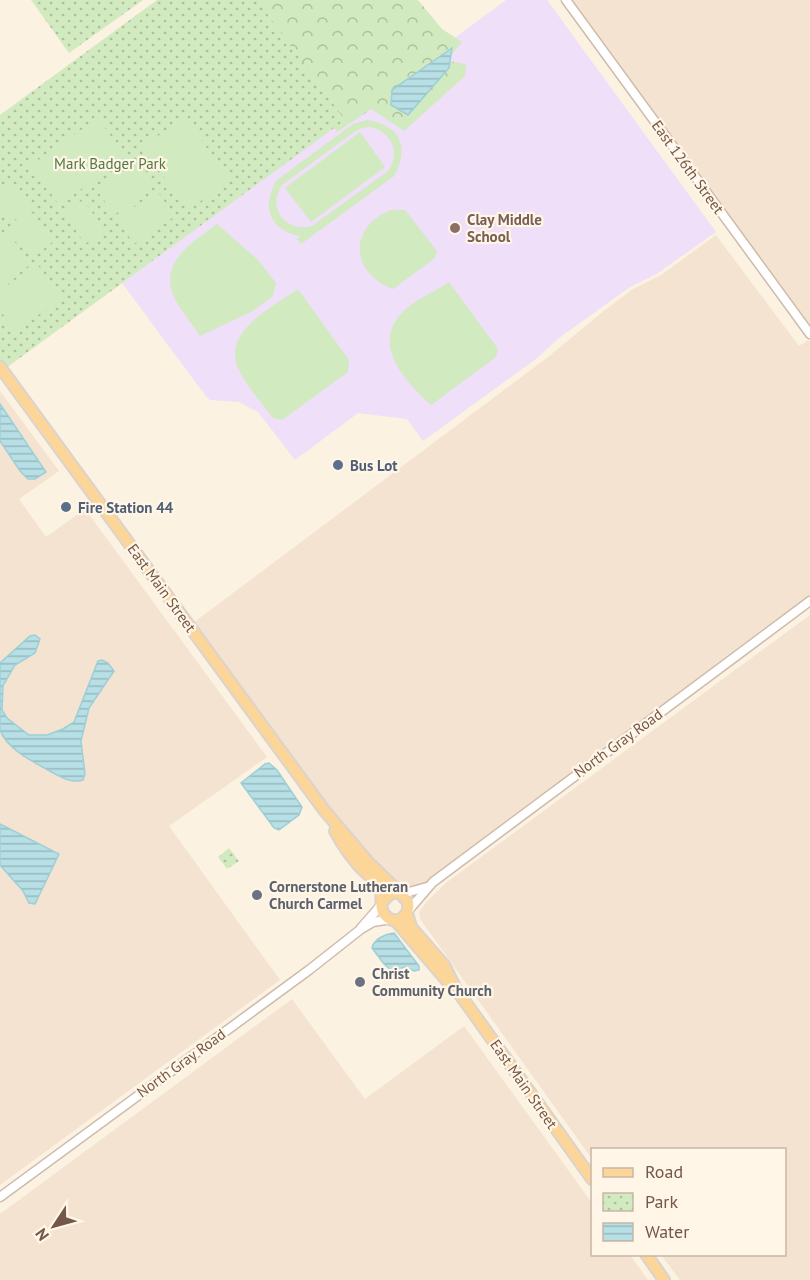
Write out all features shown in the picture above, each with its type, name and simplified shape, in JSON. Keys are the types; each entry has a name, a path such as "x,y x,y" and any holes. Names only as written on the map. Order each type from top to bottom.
{"main road":[{"name":"East Main Street","path":"0,367 324,810 368,862 401,894"},
{"name":"East Main Street","path":"324,810 348,853 379,886 382,903"},
{"path":"391,893 401,894 408,902 408,912 402,918 393,920 383,913 382,903 391,893"},
{"name":"East Main Street","path":"408,912 411,927 444,965 456,989 591,1178"},
{"name":"East Main Street","path":"393,920 456,989"},
{"path":"647,1256 664,1280"}],"street":[{"name":"East 126th Street","path":"566,0 810,334"},
{"name":"North Gray Road","path":"408,912 428,887 810,602"},
{"name":"North Gray Road","path":"401,894 428,887"},
{"name":"North Gray Road","path":"361,929 382,903"},
{"name":"North Gray Road","path":"0,1197 309,970 361,929 373,922 393,920"}],"shaded area":[{"name":"Clay Middle School","path":"506,0 547,0 716,232 655,275 630,287 423,441 407,419 358,413 295,460 258,412 239,402 210,400 205,395 122,283"},
{"path":"572,0 810,0 810,326 593,28"},
{"path":"716,235 799,346 808,340 810,342 810,596 420,886 410,889 400,887 383,871 331,811 193,623 548,357 633,289 661,275"},
{"path":"0,391 59,471 19,499 46,537 85,509 267,757 169,826 280,980 0,1185"},
{"path":"810,615 810,1280 680,1280 662,1256 786,1256 786,1148 591,1148 591,1158 420,919 419,912 427,901 447,882"},
{"path":"292,999 365,1099 464,1026 591,1202 591,1256 631,1256 648,1280 0,1280 0,1214"}],"green space":[{"path":"31,0 143,0 69,53"},
{"name":"Mark Badger Park","path":"157,0 257,0 345,120 6,368 0,360 0,115"},
{"path":"251,0 418,0 442,29 462,42 447,61 466,64 465,76 404,131 371,109 337,132"},
{"path":"185,117 230,180 188,210 142,147"},
{"path":"98,118 126,157 59,205 31,165"},
{"path":"367,120 388,127 395,133 401,147 399,166 394,176 301,244 297,239 300,236 281,228 271,216 269,199 272,190 277,180 353,124","holes":["371,127 389,139 394,150 394,157 388,171 312,226 294,226 281,217 276,202 282,185 354,132"]},
{"path":"360,132 385,167 311,222 285,188"},
{"path":"136,162 154,187 114,215 97,190"},
{"path":"11,180 32,208 10,223 0,208 0,188"},
{"path":"157,191 175,216 134,244 117,219"},
{"path":"83,200 105,230 85,244 64,213"},
{"path":"391,210 405,210 437,251 435,258 393,289 379,282 368,272 362,261 360,250 361,238 367,227"},
{"path":"33,213 54,241 33,257 11,229"},
{"path":"217,224 259,261 276,283 273,296 253,311 200,336 174,297 170,285 171,273 175,263 189,245"},
{"path":"6,230 31,264 0,287 0,235"},
{"path":"37,264 62,298 15,332 0,310 0,291"},
{"path":"449,282 498,349 496,357 431,405 409,382 393,357 390,344 391,330 398,317 412,304"},
{"path":"298,289 349,360 348,372 282,420 273,418 250,388 241,375 235,355 237,342 253,321"},
{"path":"229,848 239,861 227,869 218,857"}],"water":[{"path":"452,48 449,68 408,115 391,105 392,90"},
{"path":"0,404 46,472 35,479 28,479 20,471 0,441"},
{"path":"35,635 40,639 35,653 15,665 3,686 2,710 7,718 29,735 47,735 74,722 98,661 108,663 114,671 89,708 81,741 85,774 83,780 65,779 27,758 7,742 0,729 0,663 30,636"},
{"path":"269,763 277,770 302,807 299,815 279,830 274,828 241,783"},
{"path":"0,824 59,854 35,904 29,903 23,891 0,865"},
{"path":"394,933 419,966 419,970 414,971 405,967 392,971 372,948 380,938"}],"place":[{"name":"Clay Middle School","path":"455,228"},
{"name":"Bus Lot","path":"338,465"},
{"name":"Fire Station 44","path":"66,507"},
{"name":"Cornerstone Lutheran Church Carmel","path":"257,895"},
{"name":"Christ Community Church","path":"360,982"}]}
